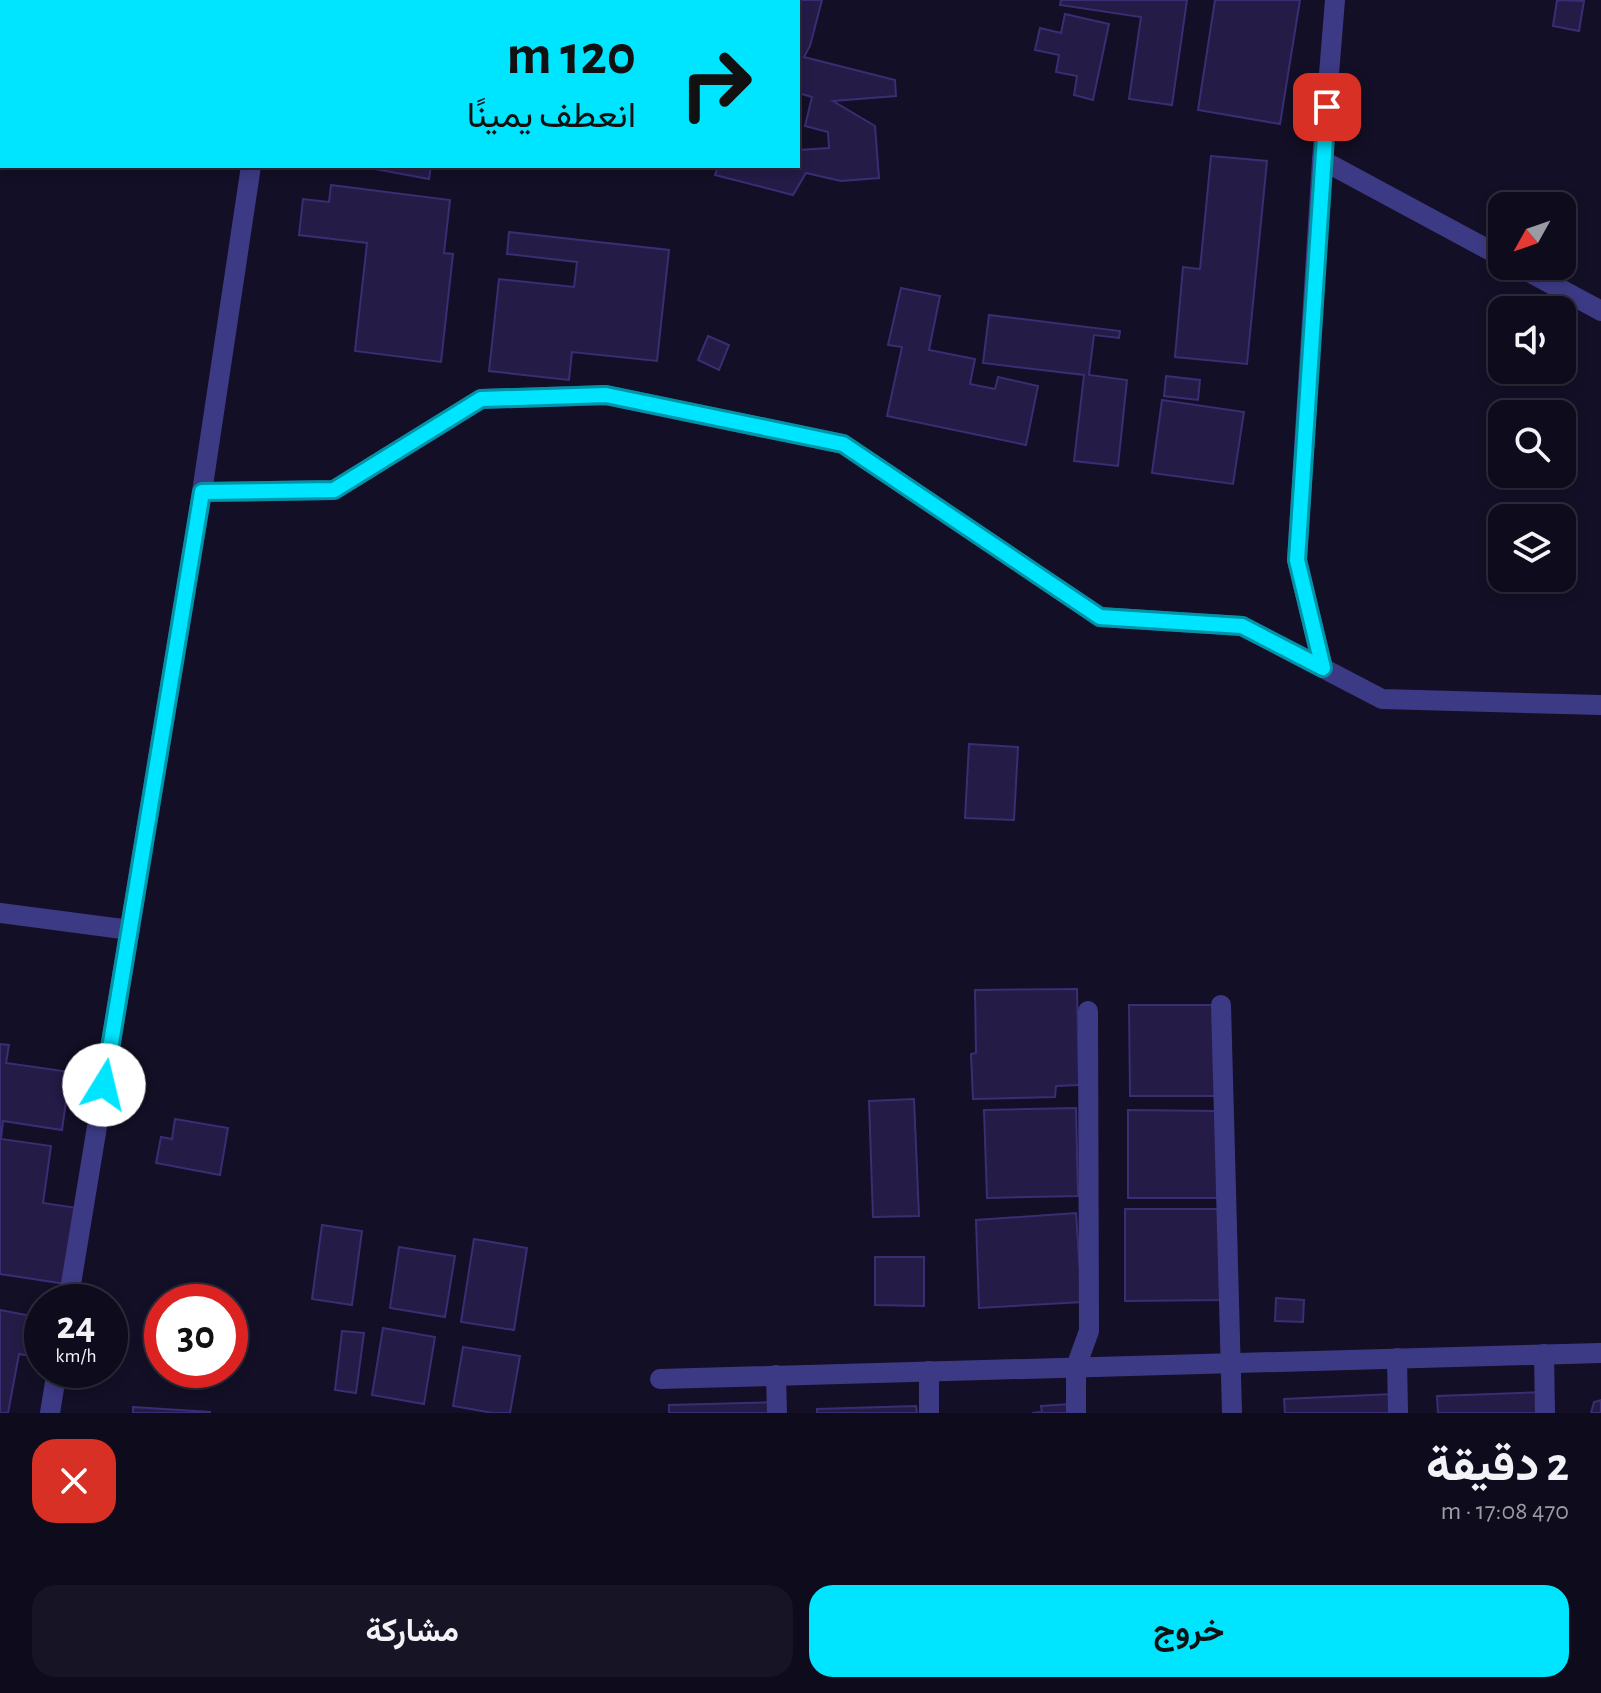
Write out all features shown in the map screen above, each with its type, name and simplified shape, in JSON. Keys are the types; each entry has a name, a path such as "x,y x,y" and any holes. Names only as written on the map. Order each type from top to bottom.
{"street":[{"path":"1323,668 1297,560 1335,0"},
{"path":"1322,160 1488,249"},
{"path":"71,1284 202,492 251,168"},
{"path":"1544,280 1601,311"},
{"path":"202,492 334,490 481,399 606,395 843,444 1100,617 1242,626 1382,699 1601,705"},
{"path":"0,913 130,930"},
{"path":"1221,1005 1232,1413"},
{"path":"1076,1413 1076,1367 1089,1331 1088,1011"},
{"path":"660,1379 1601,1353"},
{"path":"1544,1354 1545,1413"},
{"path":"1397,1358 1398,1413"},
{"path":"929,1371 929,1413"},
{"path":"776,1375 777,1413"},
{"path":"50,1413 54,1388"}],"building":[{"path":"800,0 822,0 810,46 804,57 895,80 896,96 833,101 875,126 879,178 841,181 806,173 793,195 715,175 717,168 800,168 800,150 829,148 828,132 805,126 812,97 800,94"},
{"path":"1061,0 1187,0 1172,105 1129,99 1141,17 1060,5"},
{"path":"1215,0 1300,0 1280,124 1198,110"},
{"path":"1557,0 1584,1 1579,31 1553,26"},
{"path":"1065,14 1109,24 1093,100 1074,95 1077,76 1056,72 1059,55 1035,50 1040,28 1061,33"},
{"path":"1211,156 1267,161 1247,364 1175,357 1183,267 1200,269"},
{"path":"370,168 431,168 429,179"},
{"path":"331,185 450,200 444,253 453,254 441,362 355,351 367,243 299,235 303,199 329,202"},
{"path":"509,232 669,250 657,361 572,352 569,380 489,371 499,279 574,287 577,262 507,254"},
{"path":"901,288 940,296 929,350 975,359 970,384 995,389 998,377 1038,386 1026,445 887,416 902,347 888,345"},
{"path":"989,315 1120,331 1119,338 1094,335 1089,375 1127,380 1118,466 1074,461 1084,375 983,363"},
{"path":"708,336 729,345 719,370 698,360"},
{"path":"1166,376 1200,380 1198,400 1164,396"},
{"path":"1162,400 1244,412 1233,484 1152,473"},
{"path":"969,744 1018,747 1014,820 965,818"},
{"path":"1077,989 1079,1085 1056,1086 1055,1097 973,1099 971,1054 976,1053 975,990"},
{"path":"1129,1005 1217,1005 1217,1096 1130,1096"},
{"path":"0,1044 9,1045 6,1063 70,1072 62,1130 3,1121 1,1139 51,1146 43,1203 77,1208 66,1284 0,1274"},
{"path":"914,1099 919,1216 873,1217 869,1101"},
{"path":"1076,1108 1078,1196 987,1198 984,1110"},
{"path":"1128,1110 1218,1111 1217,1198 1128,1198"},
{"path":"175,1119 228,1128 220,1175 156,1163 161,1137 172,1139"},
{"path":"1125,1209 1222,1209 1223,1300 1125,1301"},
{"path":"1076,1213 1082,1302 979,1308 976,1220"},
{"path":"322,1225 362,1231 352,1305 312,1299"},
{"path":"474,1239 527,1248 514,1330 461,1322"},
{"path":"399,1247 455,1256 445,1317 390,1308"},
{"path":"875,1257 924,1257 924,1306 875,1305"},
{"path":"1276,1298 1304,1300 1303,1322 1275,1321"},
{"path":"0,1310 24,1315 24,1355 19,1354 8,1413 0,1413"},
{"path":"383,1328 435,1337 424,1404 372,1395"},
{"path":"342,1331 364,1333 356,1393 335,1390"},
{"path":"463,1347 520,1356 510,1413 453,1406"},
{"path":"1544,1392 1545,1413 1438,1413 1437,1396"},
{"path":"1393,1394 1394,1413 1285,1413 1284,1399"},
{"path":"1601,1400 1601,1413 1591,1413 1594,1402"},
{"path":"781,1402 781,1413 669,1413 669,1405"},
{"path":"1070,1404 1071,1413 1032,1413 1042,1412 1041,1406"},
{"path":"916,1406 917,1413 817,1413 817,1409"},
{"path":"133,1407 210,1412 210,1413 133,1413"}],"route":[{"path":"104,1085 202,492 334,490 481,399 606,395 843,444 1100,617 1242,626 1323,668 1297,560 1327,107"}]}
